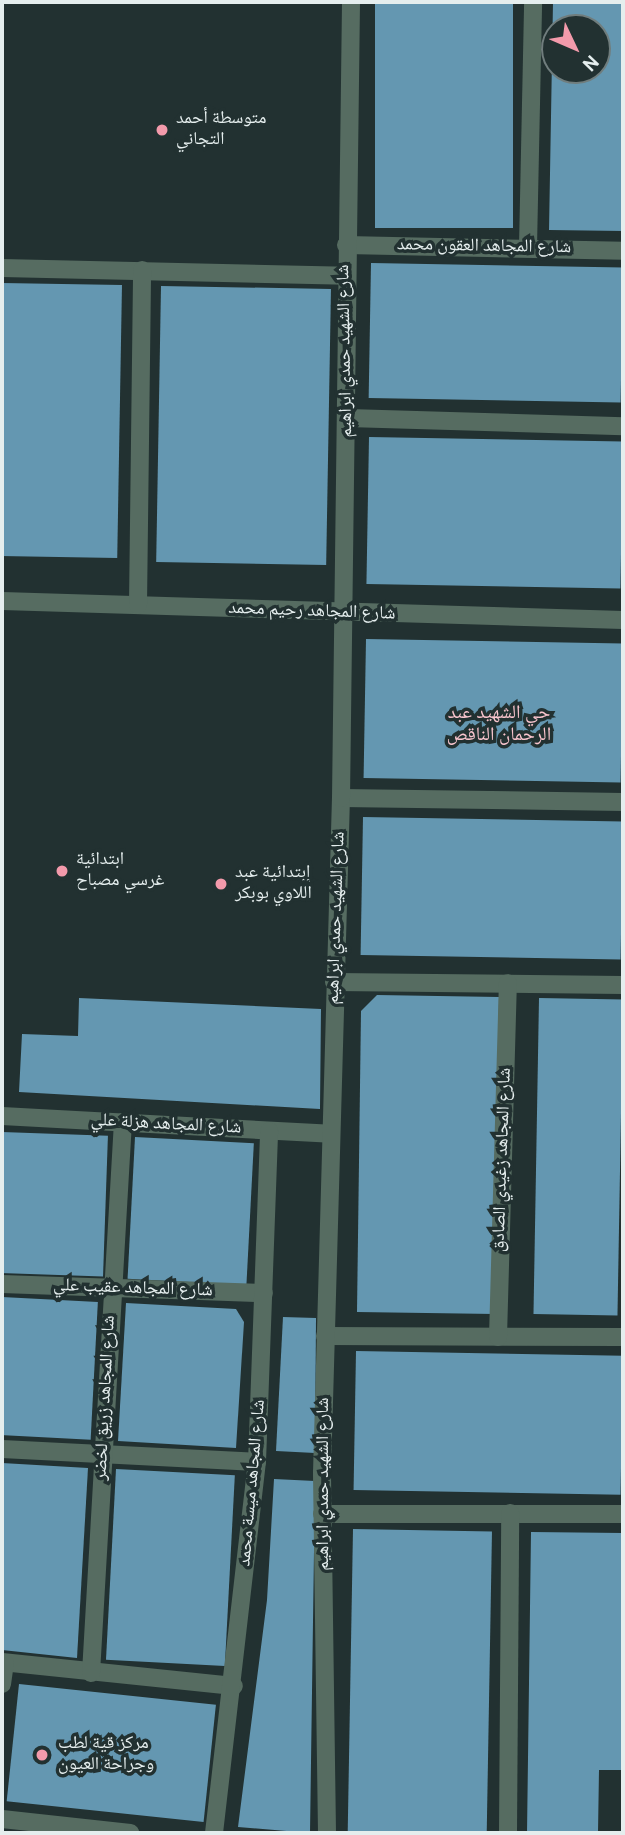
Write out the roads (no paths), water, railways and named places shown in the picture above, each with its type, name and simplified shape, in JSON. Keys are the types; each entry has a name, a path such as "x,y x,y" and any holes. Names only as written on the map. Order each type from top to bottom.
{"street":[{"name":"شارع الشهيد حمدي ابراهيم","path":"327,1833 322,1514 334,982 341,798 348,418 345,246 351,2"},
{"path":"528,247 533,2"},
{"name":"شارع المجاهد العقون محمد","path":"345,246 528,247 623,251"},
{"path":"2,268 346,276"},
{"path":"138,605 142,270"},
{"path":"348,418 623,426"},
{"name":"شارع المجاهد رحيم محمد","path":"2,601 344,614 623,620"},
{"path":"341,798 623,802"},
{"path":"334,982 623,985"},
{"name":"شارع المجاهد زغيدي الصادق","path":"498,1337 508,983"},
{"name":"شارع المجاهد هزلة علي","path":"2,1116 331,1134"},
{"name":"شارع المجاهد زريق لخضر","path":"91,1673 122,1122"},
{"name":"شارع المجاهد ميسة محمد","path":"214,1833 234,1686 257,1462 269,1131"},
{"name":"شارع المجاهد عقيب علي","path":"2,1284 112,1290 264,1293"},
{"path":"325,1336 623,1337"},
{"path":"2,1449 257,1462"},
{"path":"508,1833 510,1513"},
{"path":"322,1514 623,1514"},
{"path":"2,1684 3,1663 234,1686"},
{"path":"2,1819 130,1833"}],"place":[{"name":"متوسطة أحمد التجاني","path":"162,130"},
{"name":"ابتدائية غرسي مصباح","path":"62,871"},
{"name":"إبتدائية عبد اللاوي بوبكر","path":"221,884"},
{"name":"مركز قية لطب وجراحة العيون","path":"42,1755"}],"district":[{"name":"حي الشهيد عبد الرحمان الناقص","path":"499,725"}]}
